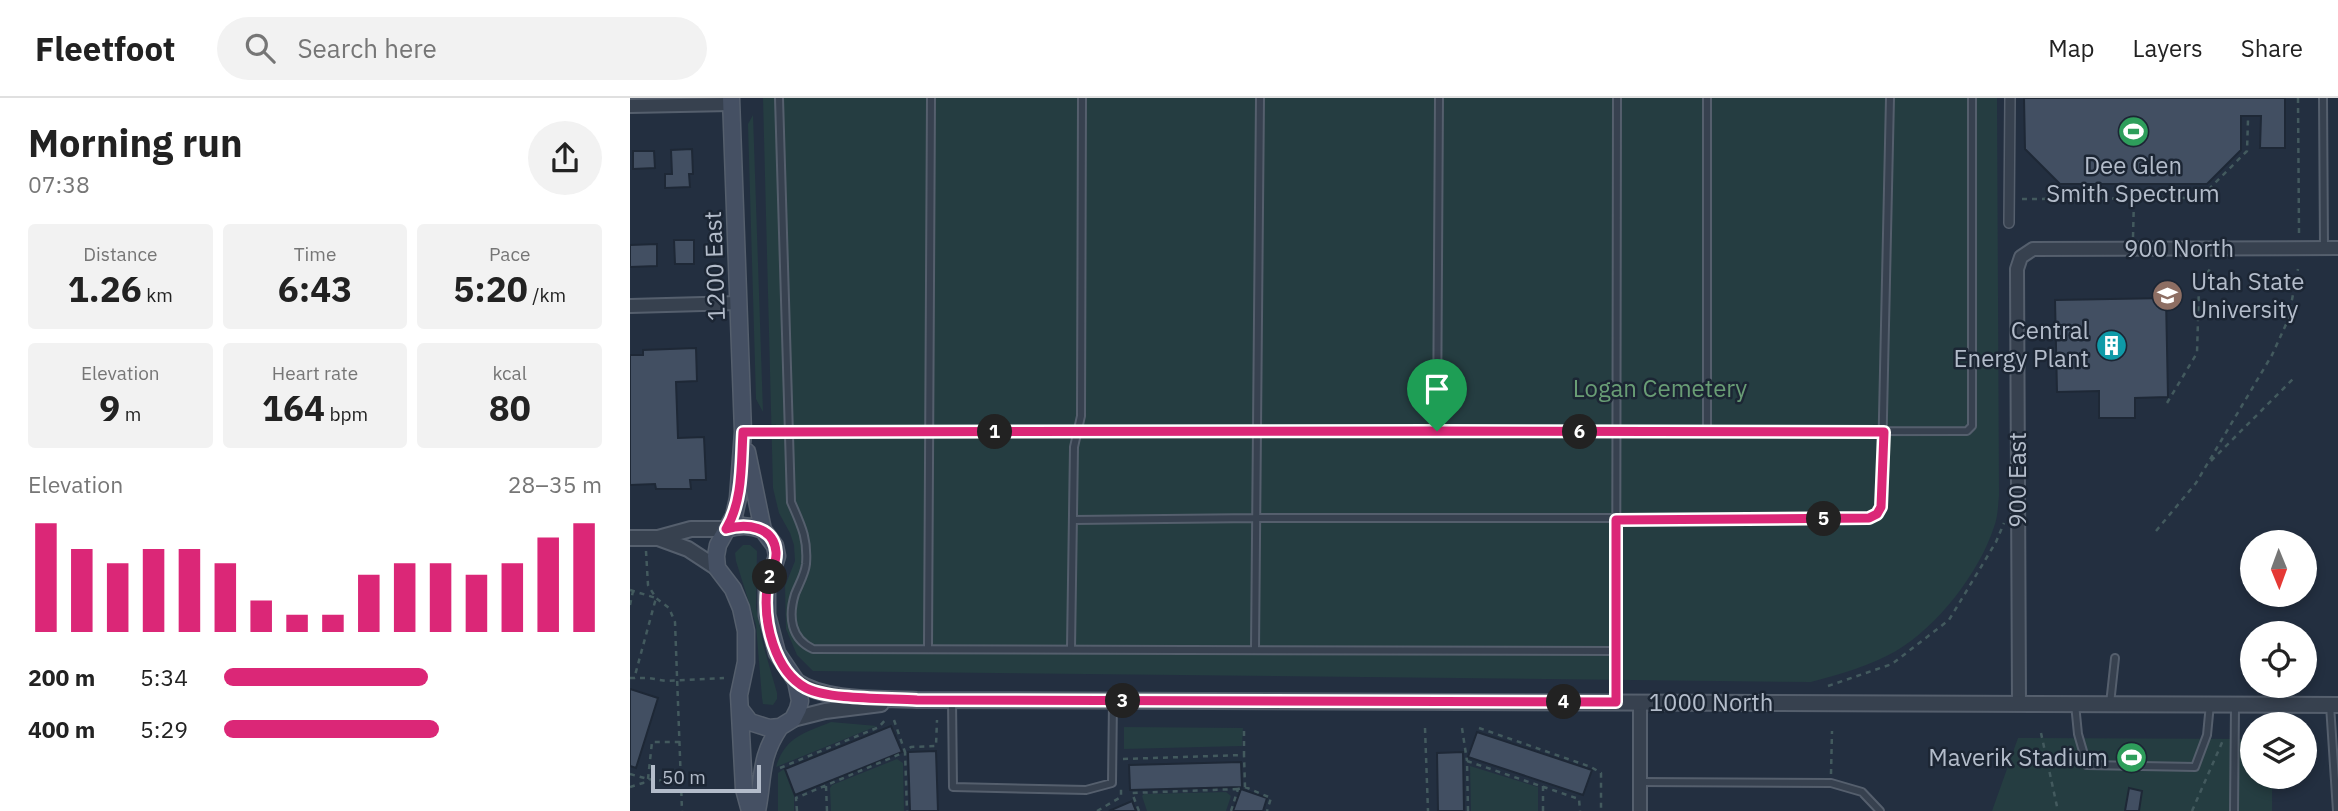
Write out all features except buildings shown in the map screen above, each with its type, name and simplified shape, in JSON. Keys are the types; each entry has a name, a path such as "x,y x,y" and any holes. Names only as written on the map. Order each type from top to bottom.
{"main road":[{"name":"1200 East","path":"717,568 718,545 734,516 738,498 743,432 731,101"},
{"name":"1200 East","path":"743,432 763,530 775,545 776,556 768,587 769,627 778,653 796,681"},
{"path":"726,529 738,525 763,530"},
{"path":"717,568 738,599 746,631 746,662 739,695 744,789 750,811"},
{"path":"757,811 764,757 769,743 799,709 796,681"},
{"path":"740,709 750,722 758,726 769,728 786,723"}],"street":[{"path":"2009,223 2010,98"},
{"path":"630,106 731,101"},
{"name":"900 North","path":"2021,257 2034,249 2338,248"},
{"name":"900 East","path":"2019,704 2018,269 2021,257"},
{"path":"630,306 739,303"},
{"path":"630,538 658,537 691,529 726,529"},
{"path":"658,537 688,549 717,568"},
{"name":"1000 North","path":"796,681 808,689 826,694 917,700 2334,705"},
{"name":"1000 North","path":"786,723 825,711 917,700"},
{"path":"1640,702 1640,811"}],"lane":[{"path":"779,98 791,502 806,537 806,567 794,598 792,629 801,643 813,649 1616,651"},
{"path":"928,648 930,98"},
{"path":"1071,648 1074,447 1081,416 1082,98"},
{"path":"1255,649 1260,98"},
{"path":"1437,431 1438,98"},
{"path":"1616,702 1617,98"},
{"path":"1707,98 1707,432"},
{"path":"1074,520 1616,520 1869,518 1877,514 1881,507 1884,432 1890,98"},
{"path":"743,432 1967,432 1972,426 1972,98"},
{"path":"2323,98 2324,248"},
{"path":"2110,704 2115,658"},
{"path":"953,700 953,787 1086,790 1112,783 1113,701"},
{"path":"2075,704 2078,734 2087,765 2195,767 2207,735 2210,705"},
{"path":"2234,811 2235,705"},
{"path":"2334,705 2337,811"},
{"path":"1640,782 1831,783 1862,792 1880,811"}],"path":[{"path":"2298,98 2299,233"},
{"path":"2008,200 2200,198 2247,151 2248,120"},
{"path":"2133,239 2134,198"},
{"path":"2167,403 2197,353 2199,287 2211,267"},
{"path":"2156,531 2207,466 2280,338 2293,304 2298,269"},
{"path":"2207,466 2294,378"},
{"path":"1828,686 1892,664 1949,620 1996,542 2007,516"},
{"path":"646,551 648,584 656,598 632,678 678,681 724,678"},
{"path":"630,605 632,591 656,598 669,608 675,622 682,811"},
{"path":"773,771 879,726 886,719"},
{"path":"894,720 905,752 908,811"},
{"path":"797,811 796,798 905,752 911,747 936,746 937,720"},
{"path":"1244,726 1245,787"},
{"path":"1425,728 1428,811"},
{"path":"1462,728 1468,811"},
{"path":"1479,728 1591,766 1601,773 1601,811"},
{"path":"1831,783 1832,732"},
{"path":"2041,733 2057,811"},
{"path":"2192,811 2225,735"},
{"path":"630,787 648,779 652,741 680,742"},
{"path":"1120,759 1244,755"},
{"path":"1466,761 1579,799 1580,811"},
{"path":"630,774 681,783"},
{"path":"825,786 827,811"},
{"path":"1543,786 1543,811"},
{"path":"1139,811 1132,793 1245,787 1271,798 1267,811"},
{"path":"1231,811 1238,789"}],"green space":[{"name":"Logan Cemetery","path":"763,98 1997,98 1999,495 1994,527 1967,580 1927,628 1886,656 1855,669 1811,682 813,671 797,655 786,629 785,586 795,561 794,545 779,513 773,488"},
{"path":"753,115 763,412 756,399 748,124"},
{"path":"743,545 750,545 757,551 756,607 777,693 773,705 763,704 756,625 736,561 735,553"},
{"path":"831,722 877,726 776,767 790,742"},
{"path":"1124,727 1243,728 1242,746 1124,749"},
{"name":"Maverik Stadium","path":"2018,738 2240,739 2240,789 2272,789 2272,811 1992,811"},
{"path":"897,759 903,763 904,811 831,811 832,785"},
{"path":"1470,766 1538,787 1538,811 1471,811"},
{"path":"784,769 794,796 794,811 778,811 778,773"},
{"path":"1226,792 1231,796 1226,811 1147,811 1142,796 1144,794"}],"place":[{"name":"Dee Glen Smith Spectrum","path":"2133,132"},
{"name":"Utah State University","path":"2168,296"},
{"name":"Central Energy Plant","path":"2112,345"},
{"name":"Maverik Stadium","path":"2131,758"}],"route":[{"path":"1437,431 1884,432 1881,507 1877,514 1869,518 1616,520 1616,702 917,700 826,694 808,689 796,681 785,667 772,638 766,600 775,565 775,545 763,530 753,526 738,525 726,529 734,516 738,498 743,432 1437,431"}]}
